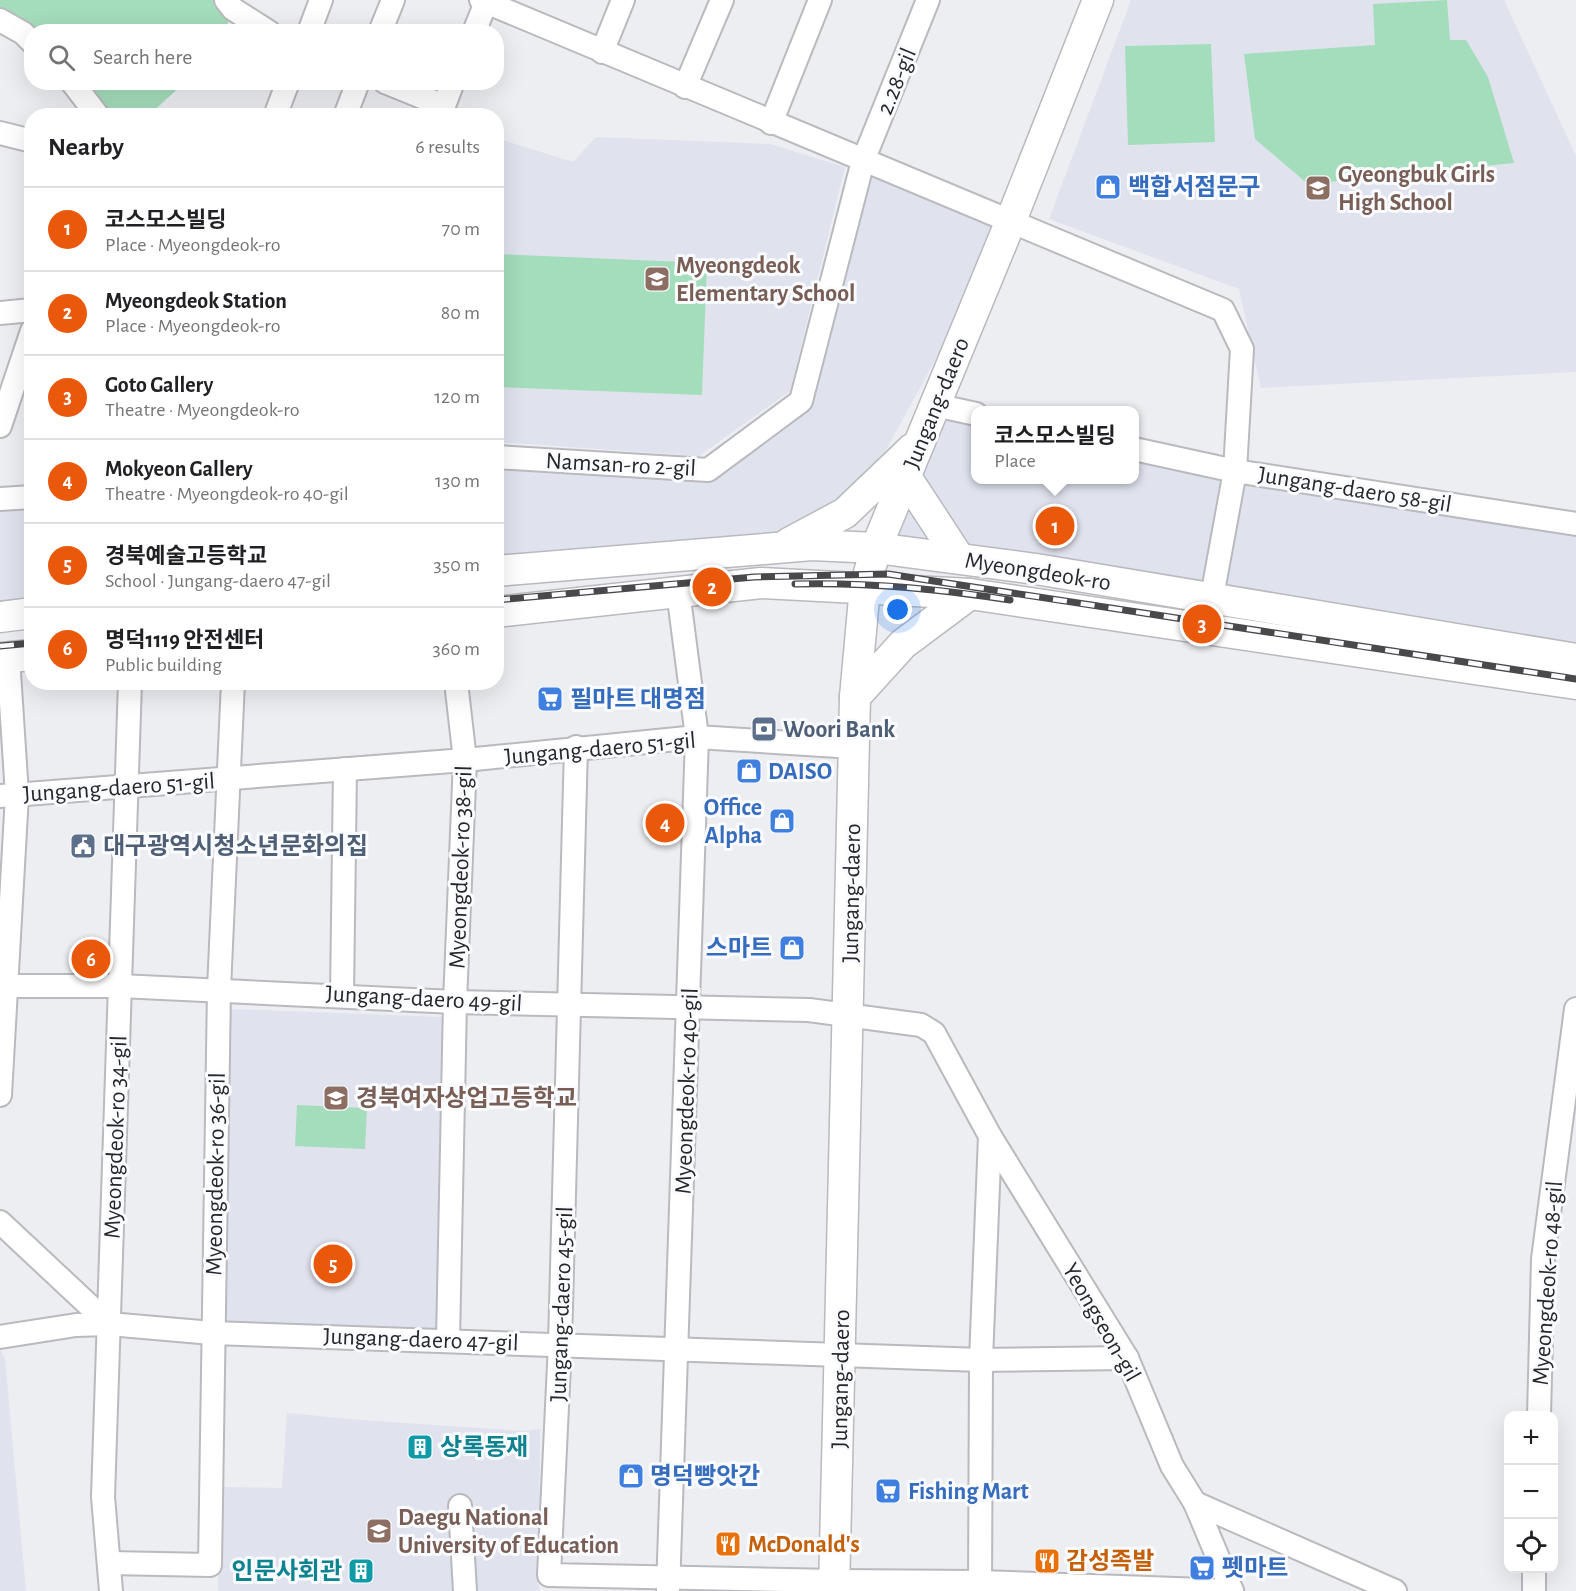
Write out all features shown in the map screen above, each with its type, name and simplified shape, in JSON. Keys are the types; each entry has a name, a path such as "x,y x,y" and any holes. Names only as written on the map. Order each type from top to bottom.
{"main road":[{"name":"Jungang-daero","path":"834,1586 855,697 865,587 876,548 1010,223 1093,1"},
{"path":"780,547 845,513 919,443"},
{"path":"906,477 959,558"},
{"name":"Myeongdeok-ro","path":"504,570 812,544 876,548 959,558 1212,598 1576,659"},
{"name":"Myeongdeok-ro","path":"504,611 761,583 970,594 1207,627 1576,684"},
{"path":"855,697 903,644 970,594"},
{"path":"0,616 24,614"}],"street":[{"path":"226,0 233,9 256,24"},
{"path":"312,24 321,0"},
{"path":"383,24 393,0"},
{"path":"602,51 622,0"},
{"path":"685,87 722,0"},
{"path":"771,123 820,0"},
{"name":"2.28-gil","path":"818,338 864,162 928,0"},
{"path":"477,24 485,1 864,162 1223,310 1242,349 1235,471 1207,627"},
{"path":"0,20 24,35"},
{"path":"78,90 92,108"},
{"path":"278,108 285,90"},
{"path":"348,108 355,90"},
{"path":"401,90 436,108"},
{"path":"443,108 450,90"},
{"path":"0,133 24,139"},
{"path":"0,313 24,311"},
{"name":"Namsan-ro 2-gil","path":"504,457 708,470 801,401 818,338"},
{"path":"0,426 24,355"},
{"path":"935,405 971,413"},
{"name":"Jungang-daero 58-gil","path":"1139,450 1235,471 1576,524"},
{"path":"0,499 24,498"},
{"name":"Myeongdeok-ro 40-gil","path":"668,1584 697,738 678,591"},
{"path":"0,1095 13,657"},
{"name":"Myeongdeok-ro 34-gil","path":"111,1591 103,1497 130,690"},
{"name":"Myeongdeok-ro 36-gil","path":"109,1563 210,1565 219,989 233,690"},
{"name":"Myeongdeok-ro 38-gil","path":"448,1340 455,1002 465,760 457,690"},
{"name":"Jungang-daero 51-gil","path":"8,796 465,760 576,747 697,738 854,747"},
{"name":"Jungang-daero 45-gil","path":"576,747 560,1343 549,1575 668,1584 980,1586 1232,1591"},
{"path":"342,994 345,769"},
{"name":"Jungang-daero 49-gil","path":"3,985 219,989 455,1002 809,1010 921,1024"},
{"name":"Myeongdeok-ro 48-gil","path":"1539,1411 1543,1259 1576,1009"},
{"name":"Yeongseon-gil","path":"921,1024 934,1033 990,1136 1127,1358 1172,1466 1195,1503 1232,1591"},
{"path":"980,1586 981,1360 990,1136"},
{"path":"0,1222 108,1324"},
{"name":"Jungang-daero 47-gil","path":"0,1337 76,1325 108,1324 212,1333 560,1343 981,1360 1127,1358"},
{"path":"1195,1503 1395,1591"},
{"path":"460,1506 465,1591"},
{"path":"1534,1573 1534,1591"}],"shaded area":[{"name":"Gyeongbuk Girls High School","path":"1131,0 1504,0 1576,156 1576,372 1261,388 1239,289 1049,219"},
{"name":"Myeongdeok Elementary School","path":"596,137 770,144 845,167 790,391 699,456 504,442 504,140 573,162"},
{"path":"863,161 1010,223 886,450 823,524 780,547 504,574 504,457 708,470 801,401"},
{"path":"935,405 971,413 971,484 1139,484 1139,450 1576,524 1576,660 876,548"},
{"path":"24,497 24,622 0,624 0,499"},
{"path":"231,1009 443,1017 442,1189 440,1188 437,1328 434,1330 225,1324"},
{"path":"0,1349 5,1359 26,1591 0,1591"},
{"name":"Daegu National University of Education","path":"287,1413 524,1431 540,1429 539,1591 218,1591 221,1487 282,1488"}],"green space":[{"path":"0,0 226,0 233,9 228,24 24,24 24,29 0,20"},
{"path":"1447,0 1450,40 1466,40 1488,77 1514,163 1308,184 1255,139 1244,54 1375,45 1373,4"},
{"path":"1211,44 1215,142 1128,145 1125,46"},
{"path":"78,90 176,90 157,108 92,108"},
{"path":"504,254 707,263 702,395 504,387"},
{"path":"297,1105 367,1108 365,1149 295,1146"}],"railway":[{"path":"504,599 754,577 888,574 1576,679"},
{"path":"795,584 903,587 1010,600"},
{"path":"0,646 24,644"}],"place":[{"name":"백합서점문구","path":"1108,187"},
{"name":"Gyeongbuk Girls High School","path":"1318,188"},
{"name":"Myeongdeok Elementary School","path":"657,279"},
{"name":"코스모스빌딩","path":"1055,526"},
{"name":"Myeongdeok Station","path":"712,587"},
{"name":"Goto Gallery","path":"1202,624"},
{"name":"필마트 대명점","path":"550,699"},
{"name":"Woori Bank","path":"764,729"},
{"name":"DAISO","path":"749,771"},
{"name":"Office Alpha","path":"782,821"},
{"name":"Mokyeon Gallery","path":"665,823"},
{"name":"대구광역시청소년문화의집","path":"83,846"},
{"name":"스마트","path":"792,948"},
{"name":"명덕1119 안전센터","path":"91,959"},
{"name":"경북여자상업고등학교","path":"336,1098"},
{"name":"경북예술고등학교","path":"333,1264"},
{"name":"상록동재","path":"420,1447"},
{"name":"명덕빵앗간","path":"631,1476"},
{"name":"Fishing Mart","path":"888,1491"},
{"name":"Daegu National University of Education","path":"379,1531"},
{"name":"McDonald's","path":"728,1544"},
{"name":"감성족발","path":"1047,1561"},
{"name":"펫마트","path":"1202,1568"},
{"name":"인문사회관","path":"361,1571"}]}
